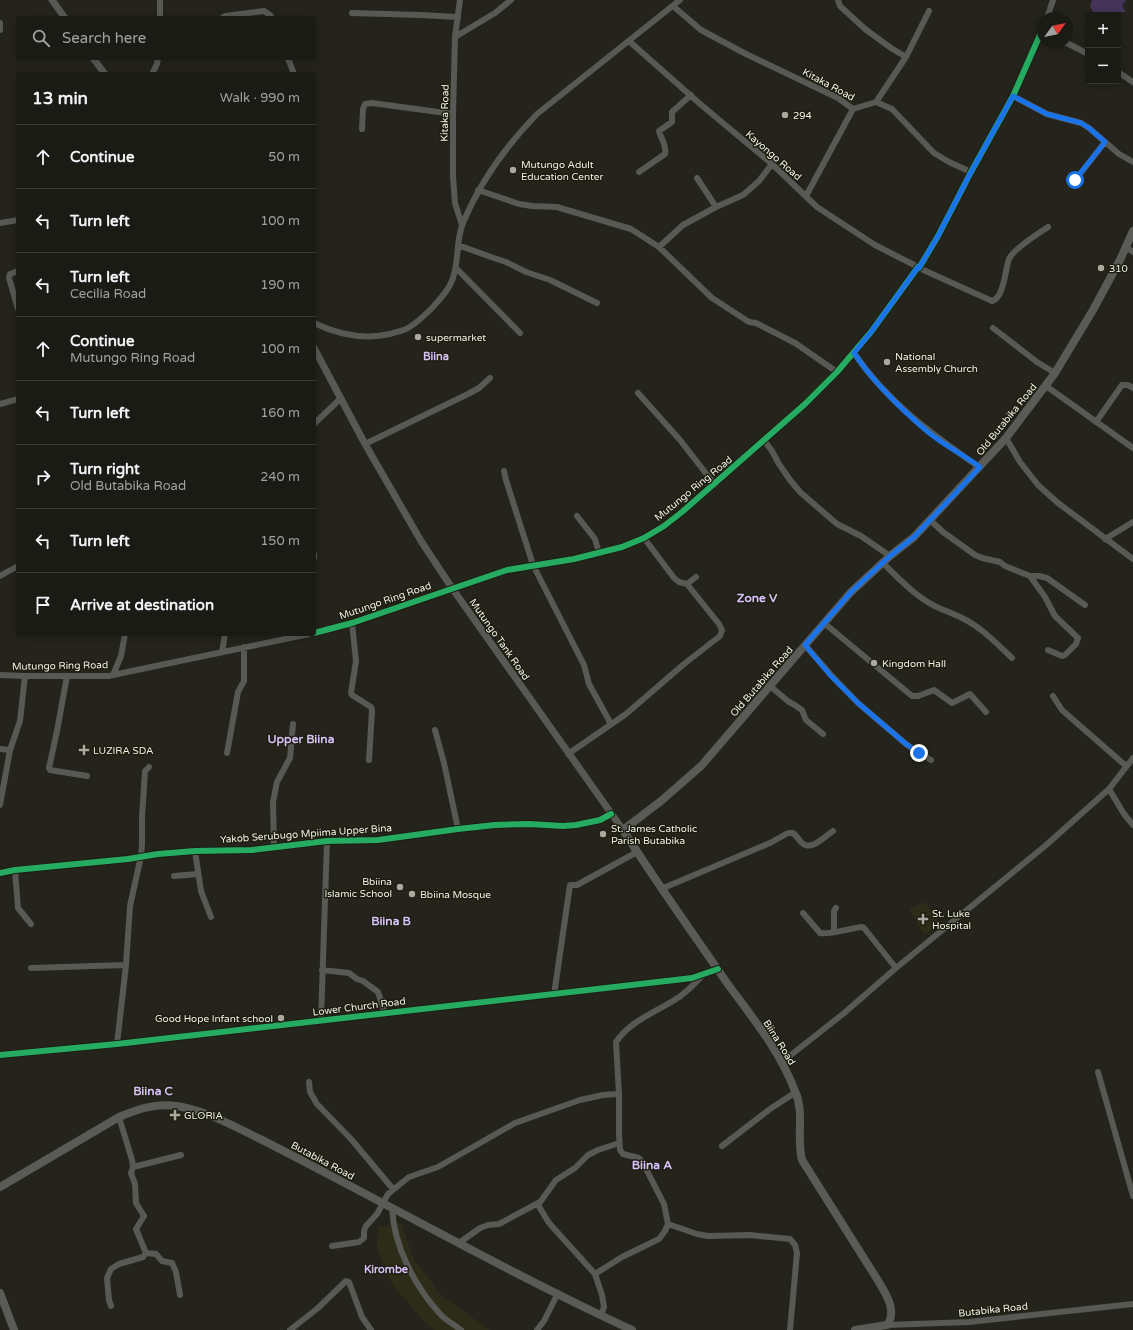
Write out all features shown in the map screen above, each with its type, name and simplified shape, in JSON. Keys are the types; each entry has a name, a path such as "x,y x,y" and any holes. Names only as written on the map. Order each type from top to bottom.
{"main road":[{"name":"Old Butabika Road","path":"623,830 661,801 701,766 851,592 890,556 914,537 1006,438 1055,373 1093,310 1133,231"},
{"name":"Biina Road","path":"623,830 661,889 782,1062 796,1092 801,1120 800,1152 802,1160 885,1292 892,1308 892,1317 887,1325"},
{"name":"Butabika Road","path":"0,1188 119,1117 137,1109 158,1105 178,1106 198,1111 227,1122 458,1243 632,1330"},
{"path":"1,1295 14,1330"},
{"name":"Butabika Road","path":"855,1330 887,1325"}],"street":[{"path":"52,0 64,16"},
{"path":"160,0 160,16"},
{"name":"Kitaka Road","path":"460,0 456,37 453,114 453,177 455,203 462,225"},
{"path":"456,37 494,13 511,0"},
{"path":"316,325 363,337 381,336 408,328 428,312 445,294 452,282 456,268 462,225 478,190 501,155 537,114 680,0"},
{"path":"838,0 840,6 865,29 906,57"},
{"path":"1049,12 1053,0"},
{"name":"Kitaka Road","path":"673,6 701,30 746,54 838,98 853,109 876,102"},
{"path":"231,16 264,11 271,16"},
{"path":"930,11 906,57 876,102 892,110 934,153 971,172"},
{"path":"352,13 458,17"},
{"path":"0,23 0,30"},
{"name":"Kayongo Road","path":"629,41 699,103 772,164 817,207 860,236 919,267 992,302 1000,295 1011,254 1048,228"},
{"name":"Mutungo Ring Road","path":"316,632 352,623 507,570 574,559 622,547 644,538 664,526 682,512 805,404 837,372 871,332 919,267 938,236 1013,96 1037,42"},
{"path":"1073,46 1085,52"},
{"path":"94,60 104,72"},
{"path":"153,72 158,60"},
{"path":"289,60 293,72"},
{"path":"1121,74 1133,82"},
{"path":"639,172 665,154 666,150 660,131 672,122 672,112 691,95"},
{"path":"1013,96 1047,114 1081,123 1133,162"},
{"path":"362,129 363,109 366,104 372,103 453,114"},
{"path":"806,196 853,109"},
{"path":"1075,185 1073,183 1075,180 1105,142"},
{"path":"659,247 683,225 716,207 743,195 759,181 772,164"},
{"path":"697,178 716,207"},
{"path":"478,190 519,204 557,207 631,229 659,247 712,298 749,322 756,323 795,343 837,372"},
{"path":"0,223 16,220"},
{"path":"458,245 550,280 597,303"},
{"path":"1126,247 1133,252"},
{"path":"456,268 520,333"},
{"path":"16,272 10,274 9,278 16,302"},
{"path":"993,328 1037,362 1055,373"},
{"name":"Mutungo Tank Road","path":"316,352 365,444 422,541 452,588 623,830"},
{"path":"854,353 865,370 902,408 930,432 980,467"},
{"path":"365,444 468,394 479,388 490,378"},
{"path":"1096,422 1122,385 1128,385 1133,388"},
{"path":"1046,386 1133,448"},
{"path":"638,393 677,436 715,484"},
{"path":"316,422 341,398"},
{"path":"0,404 16,400"},
{"path":"1006,438 1020,462 1038,485 1058,503 1133,559"},
{"path":"764,440 772,450 779,464 790,480 800,492 837,524 861,536 890,556"},
{"path":"504,471 534,565 584,665 589,684 611,724"},
{"path":"577,516 595,539 599,553"},
{"path":"930,520 943,532 975,555 1000,562 1005,566 1030,576 1047,578 1085,604"},
{"path":"1105,539 1133,522"},
{"path":"568,754 632,710 684,664 720,636 722,630 719,624 687,584 679,582 674,578 644,538"},
{"path":"883,563 924,600 936,608 962,618 975,626 1012,658"},
{"path":"0,576 16,567"},
{"path":"1030,576 1045,597 1055,616 1078,638 1076,644 1065,655 1062,656 1048,650"},
{"path":"687,584 696,577"},
{"path":"352,623 356,661 351,693 371,707 372,710 369,760"},
{"path":"824,623 912,696 918,696 934,690 952,703 970,694 986,712"},
{"path":"113,675 121,656 125,636"},
{"path":"222,652 225,636"},
{"name":"Mutungo Ring Road","path":"0,675 113,675 296,636"},
{"path":"805,645 831,676 858,703 906,744 931,760"},
{"path":"227,753 238,692 244,681 244,647"},
{"path":"0,805 10,750 20,721 26,676"},
{"path":"67,676 49,768 50,770 87,776"},
{"path":"770,686 788,702 802,710 806,720 823,734"},
{"path":"1053,696 1062,710 1126,766"},
{"path":"274,846 273,802 277,782 290,758 293,724"},
{"path":"435,730 444,763 458,829"},
{"path":"0,749 10,750"},
{"path":"782,1062 843,1014 896,968 1045,846 1109,789 1133,758"},
{"path":"117,1044 126,965 130,906 141,856 145,771 149,768"},
{"path":"1109,789 1124,814 1133,825"},
{"name":"Yakob Serubugo Mpiima Upper Bina","path":"0,873 15,870 195,851 252,850 274,846 327,841 378,840 496,825 576,825 600,820 611,814"},
{"path":"661,889 770,843 788,833 793,833 802,844 807,846 814,845 833,830"},
{"path":"321,1020 327,841"},
{"path":"195,851 201,891 210,917"},
{"path":"554,995 570,885 578,885 637,852"},
{"path":"15,870 18,908 31,924"},
{"path":"174,876 198,874"},
{"path":"834,932 834,911 836,908"},
{"path":"803,913 820,933 826,934 862,926 896,968"},
{"path":"31,968 126,965"},
{"path":"322,970 349,973 363,981 378,992 385,1013"},
{"name":"Lower Church Road","path":"0,1055 117,1044 554,995 686,979 718,970"},
{"path":"595,1274 622,1257 659,1238 665,1231 668,1224 664,1204 644,1163 639,1158 623,1154 620,1150 620,1094 616,1042 618,1038 631,1026 677,998 705,974"},
{"path":"1098,1072 1133,1196"},
{"path":"309,1082 310,1092 318,1104 351,1139 393,1189"},
{"path":"722,1146 770,1109 796,1092"},
{"path":"332,1246 360,1242 364,1238 366,1226 377,1214 388,1194 409,1177 438,1166 515,1123 580,1100 603,1095 620,1094"},
{"path":"119,1117 132,1160 133,1167 131,1173 135,1184 136,1203 144,1216 136,1230 146,1253"},
{"path":"600,1314 604,1307 602,1295 595,1274 549,1223 538,1206 538,1203 556,1180 575,1168 588,1155 619,1143"},
{"path":"133,1167 182,1155"},
{"path":"458,1243 480,1228 498,1224 540,1202"},
{"path":"392,1208 395,1233 409,1268 426,1295 442,1316 461,1330"},
{"path":"668,1224 697,1234 708,1236 750,1235 790,1239 795,1245 797,1253 790,1330"},
{"path":"146,1253 156,1254 162,1261 172,1263 176,1272 180,1295"},
{"path":"111,1306 106,1278 111,1269 119,1264 143,1257 146,1253"},
{"path":"290,1330 318,1308 346,1281 349,1282 362,1317 371,1330"},
{"path":"537,1330 544,1321 558,1293"},
{"name":"Butabika Road","path":"887,1325 969,1322 1133,1304"}],"shaded area":[{"path":"1092,0 1126,0 1122,6 1126,12 1093,12 1090,6"},
{"path":"925,902 939,925 924,935 909,909"},
{"path":"401,1223 414,1259 441,1295 490,1330 434,1330 424,1322 390,1281 377,1249 378,1227"}],"cycle path":[{"path":"316,632 352,623 507,570 574,559 622,547 644,538 664,526 682,512 805,404 837,372 871,332 918,267 919,268 938,236 1013,96 1037,42"},
{"path":"0,873 15,870 128,859 158,854 195,851 252,850 327,841 378,840 495,825 576,825 600,820 611,814"},
{"path":"0,1055 117,1044 692,978 718,969"}],"place":[{"name":"294","path":"785,115"},
{"name":"Mutungo Adult Education Center","path":"513,170"},
{"name":"310","path":"1101,268"},
{"name":"supermarket","path":"418,337"},
{"name":"National Assembly Church","path":"887,362"},
{"name":"Kingdom Hall","path":"874,663"},
{"name":"LUZIRA SDA","path":"84,750"},
{"name":"St. James Catholic Parish Butabika","path":"603,834"},
{"name":"Bbiina Islamic School","path":"400,887"},
{"name":"Bbiina Mosque","path":"412,894"},
{"name":"St. Luke Hospital","path":"923,919"},
{"name":"Good Hope Infant school","path":"281,1018"},
{"name":"GLORIA","path":"175,1115"}],"district":[{"name":"Biina","path":"436,356"},
{"name":"Zone V","path":"757,598"},
{"name":"Upper Biina","path":"301,739"},
{"name":"Biina B","path":"391,921"},
{"name":"Biina C","path":"153,1091"},
{"name":"Biina A","path":"652,1165"},
{"name":"Kirombe","path":"386,1269"}],"route":[{"path":"919,753 906,744 858,703 831,676 805,645 851,592 890,556 914,537 980,467 930,432 902,408 865,370 854,353 918,267 919,268 938,236 1013,96 1047,114 1081,123 1105,142 1075,180"}]}
